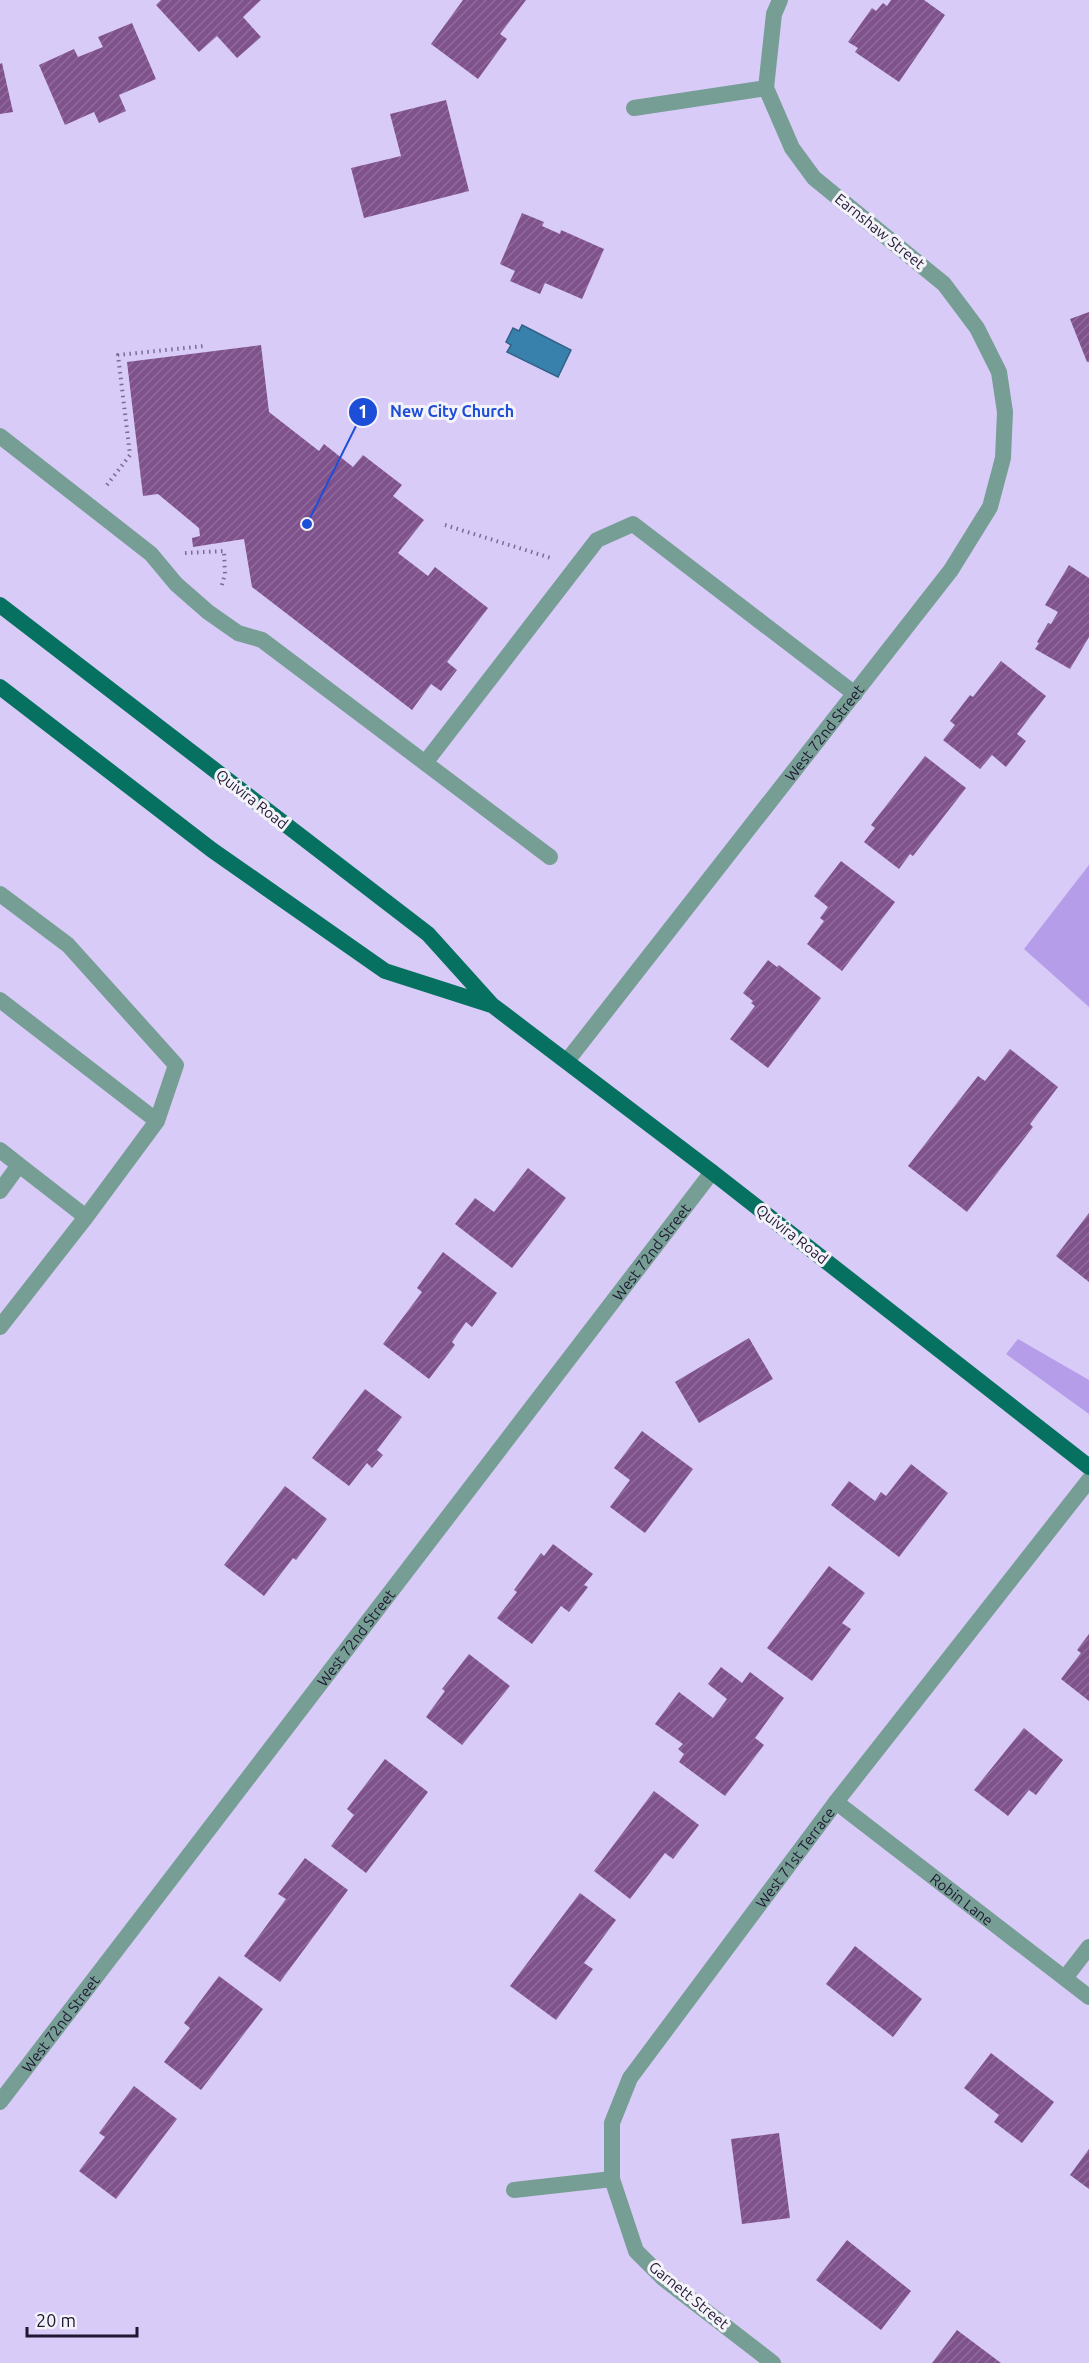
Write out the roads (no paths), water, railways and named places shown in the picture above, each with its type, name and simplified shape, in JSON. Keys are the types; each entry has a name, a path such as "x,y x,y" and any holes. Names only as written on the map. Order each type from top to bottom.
{"main road":[{"name":"Quivira Road","path":"0,605 428,934 492,1005 712,1172 1089,1467"},
{"name":"Quivira Road","path":"0,687 212,850 385,971 492,1005"}],"street":[{"path":"634,108 766,88 774,14 780,0"},
{"name":"Earnshaw Street","path":"766,88 792,147 814,178 944,284 977,328 999,372"},
{"name":"West 72nd Street","path":"567,1061 951,570 990,507 1003,458 1005,412 999,372"},
{"path":"0,436 151,554 176,584 208,612 238,633 262,640 550,857"},
{"path":"425,763 597,540 633,525 855,694"},
{"path":"0,894 69,945 176,1065 158,1121 0,1327"},
{"path":"0,1000 158,1121"},
{"path":"0,1150 86,1217"},
{"path":"0,1191 19,1165"},
{"name":"West 72nd Street","path":"0,2102 712,1172"},
{"name":"West 71st Terrace","path":"612,2179 612,2123 630,2078 836,1802 1089,1480"},
{"name":"Robin Lane","path":"836,1802 1089,1997"},
{"path":"1065,1978 1089,1947"},
{"path":"514,2190 612,2179"},
{"name":"Garnett Street","path":"612,2179 636,2251 664,2279 773,2363"}],"water":[{"path":"522,325 571,350 558,377 507,352 511,345 506,342 513,328 519,331"}],"place":[{"name":"New City Church","path":"307,524"}]}
